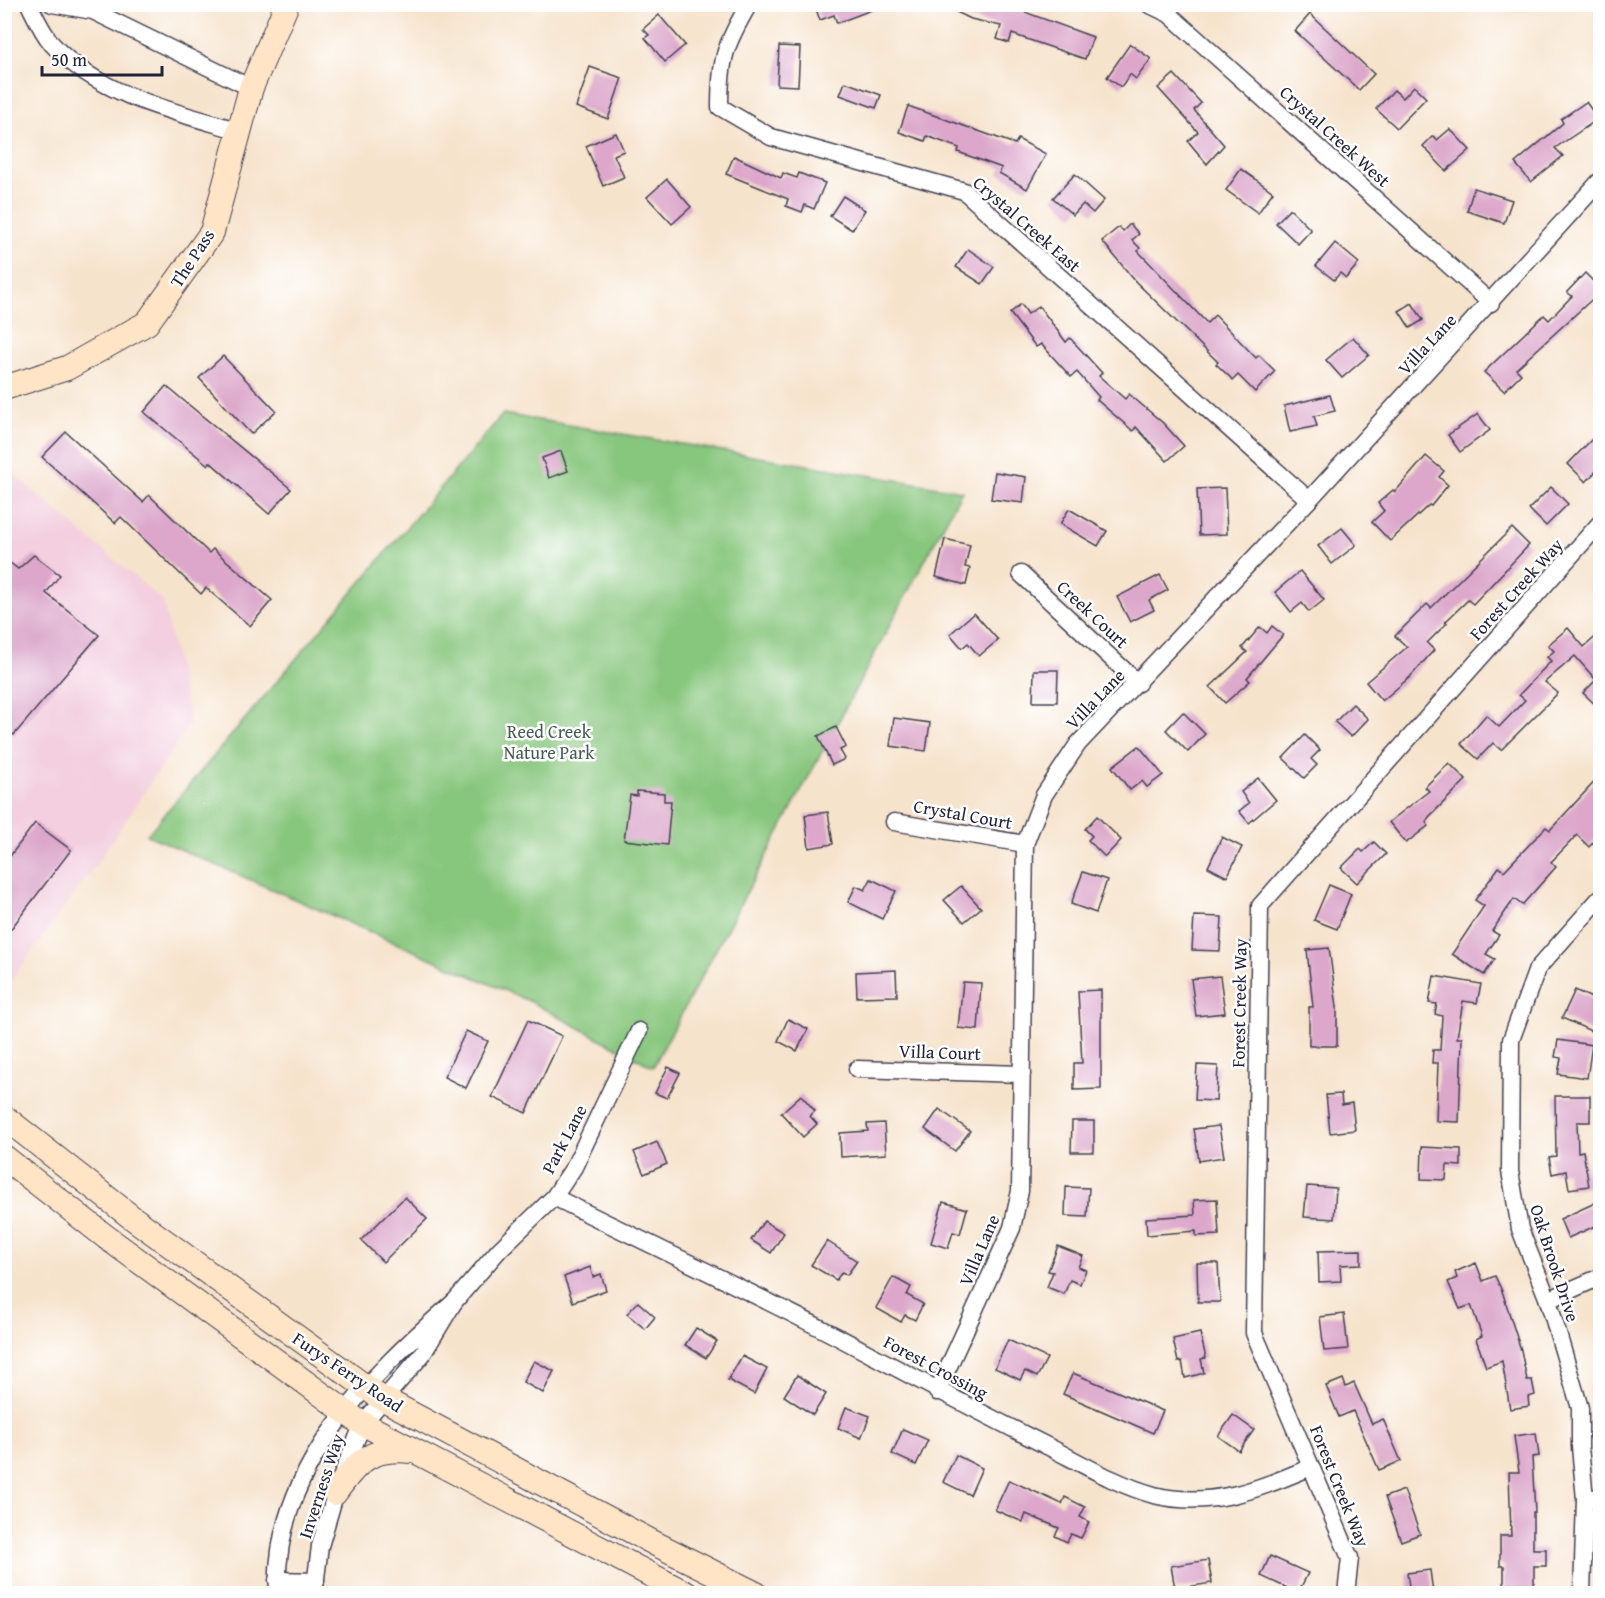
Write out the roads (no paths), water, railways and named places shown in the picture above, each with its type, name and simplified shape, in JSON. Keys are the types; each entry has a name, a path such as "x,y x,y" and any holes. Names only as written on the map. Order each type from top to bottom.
{"main road":[{"name":"The Pass","path":"4,388 67,368 147,323 212,231 237,130 251,88 286,4"},
{"name":"Furys Ferry Road","path":"4,1117 130,1216 376,1394 644,1538 756,1593"},
{"name":"Furys Ferry Road","path":"4,1157 106,1238 355,1418 687,1593"},
{"path":"335,1493 352,1469 371,1454 395,1449 414,1451"}],"street":[{"path":"29,4 42,30 53,45 90,75 154,106 237,130"},
{"path":"52,4 93,11 251,88"},
{"name":"Crystal Creek East","path":"749,4 727,42 720,70 720,107 771,137 964,191 1309,500"},
{"name":"Crystal Creek West","path":"1148,4 1169,14 1491,303"},
{"name":"Villa Lane","path":"937,1392 1012,1228 1020,1191 1025,844 1044,795 1078,744 1309,500 1600,181"},
{"name":"Forest Creek Way","path":"1346,1593 1350,1558 1254,1334 1260,906 1600,523"},
{"name":"Creek Court","path":"1021,574 1138,683"},
{"name":"Crystal Court","path":"894,822 1025,844"},
{"name":"Oak Brook Drive","path":"1582,1593 1593,1498 1580,1447 1580,1408 1548,1300 1520,1229 1510,1171 1511,1040 1537,969 1600,898"},
{"name":"Park Lane","path":"376,1394 422,1355 453,1302 499,1250 554,1197 574,1167 639,1031"},
{"name":"Villa Court","path":"857,1069 1022,1074"},
{"name":"Forest Crossing","path":"554,1197 865,1352 937,1392 1118,1482 1154,1495 1182,1499 1221,1499 1256,1489 1311,1467"},
{"path":"1548,1300 1600,1276"},
{"name":"Inverness Way","path":"315,1587 320,1546 355,1418 376,1394"},
{"name":"Inverness Way","path":"277,1587 276,1567 288,1519 303,1477 334,1424 355,1418"},
{"path":"277,1587 315,1587"}],"park label":[{"name":"Reed Creek Nature Park","path":"549,741"}]}
